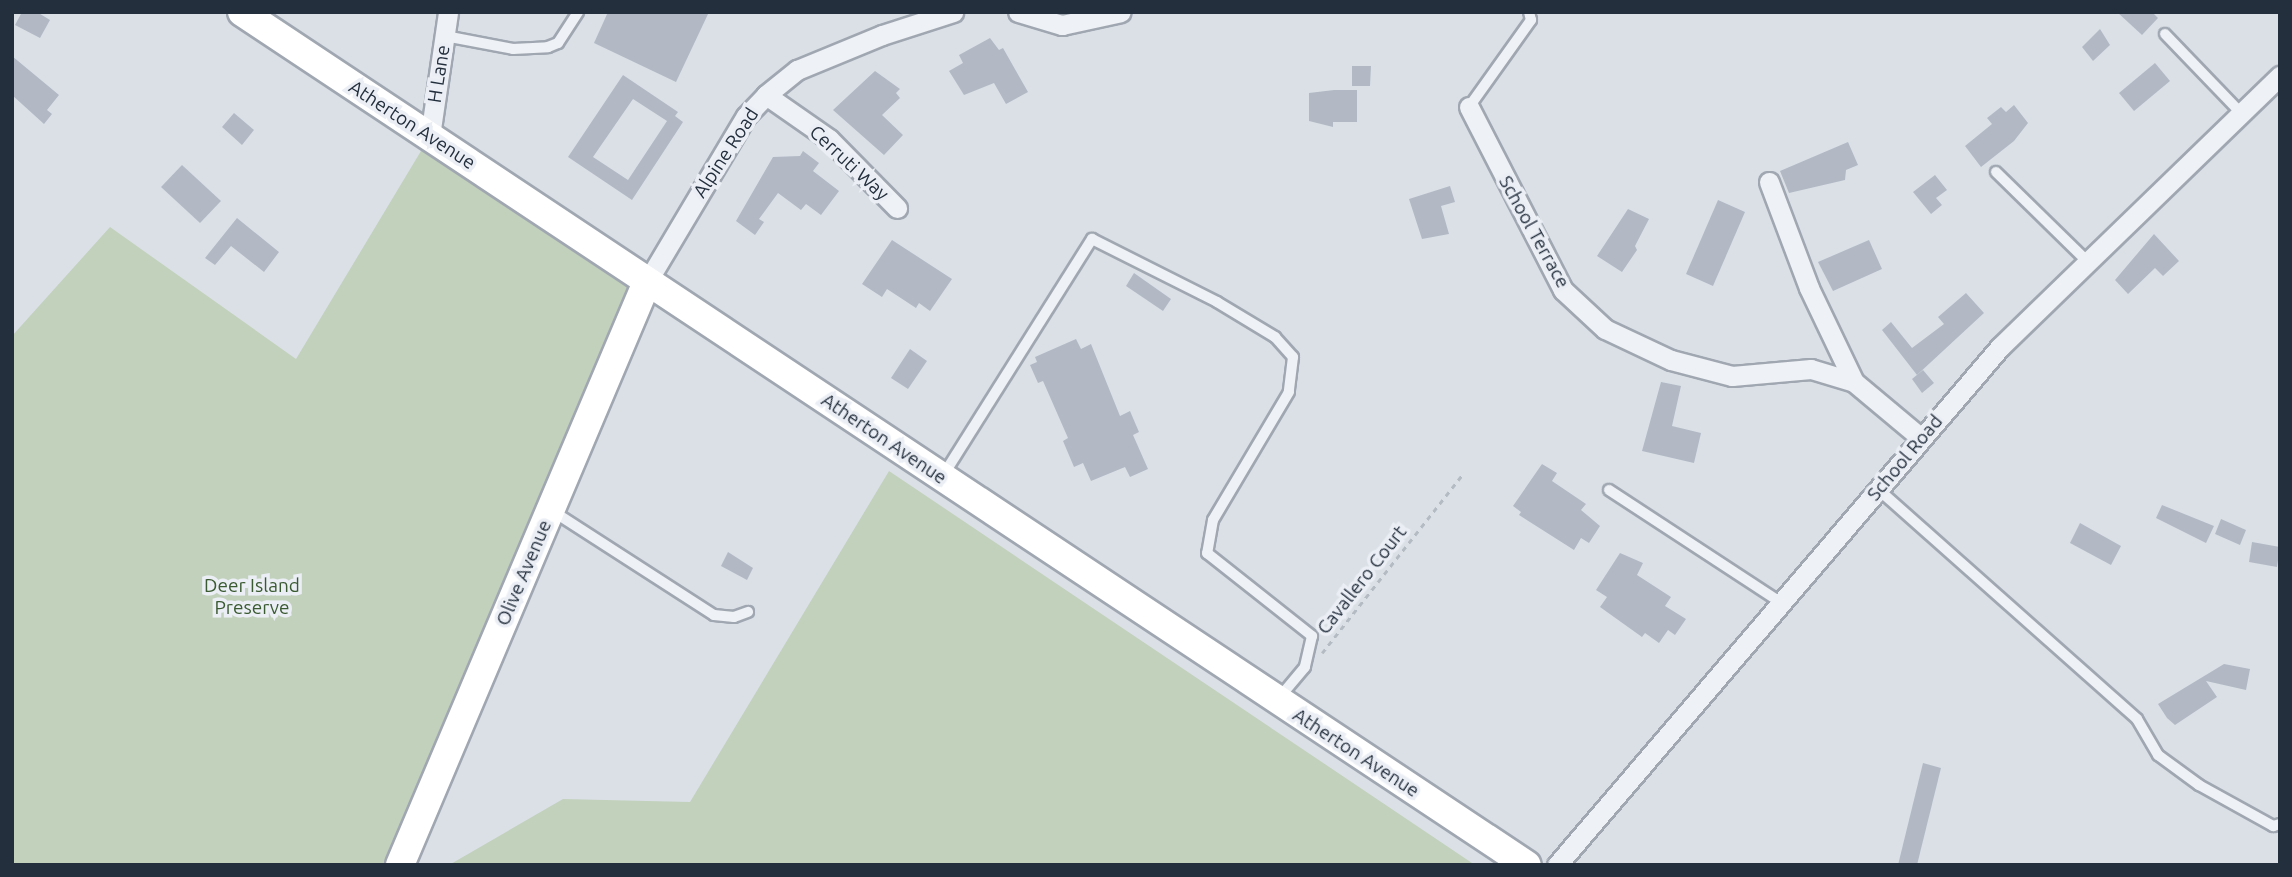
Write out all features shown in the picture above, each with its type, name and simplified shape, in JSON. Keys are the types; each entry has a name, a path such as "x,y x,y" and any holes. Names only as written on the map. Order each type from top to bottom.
{"main road":[{"name":"Atherton Avenue","path":"242,12 1527,865"},
{"name":"Olive Avenue","path":"400,865 647,282"}],"street":[{"name":"H Lane","path":"430,136 449,12"},
{"path":"1018,12 1062,24 1121,12"},
{"name":"Alpine Road","path":"647,282 746,116 766,95 797,70 881,35 951,13"},
{"name":"School Road","path":"1557,865 2000,347 2280,76"},
{"name":"Cerruti Way","path":"766,95 829,139 897,208"},
{"name":"School Terrace","path":"1469,107 1563,290 1605,329 1671,360 1732,376 1811,369 1854,382 1922,438"},
{"name":"School Terrace","path":"1769,182 1809,288 1854,382"}],"lane":[{"path":"445,36 513,49 548,47 558,43 578,12"},
{"name":"School Terrace","path":"1469,107 1531,20 1529,12"},
{"path":"2165,34 2241,113"},
{"path":"1996,172 2086,261"},
{"path":"942,478 1092,239 1217,302 1275,337 1293,357 1289,392 1213,520 1207,554 1312,636 1305,667 1277,700"},
{"path":"1878,489 2137,719 2158,755 2199,785 2273,826 2280,824"},
{"path":"1609,490 1782,603"},
{"path":"551,510 714,615 734,617 748,612"}],"path":[{"name":"Cavallero Court","path":"1316,660 1463,474"}],"green space":[{"name":"Deer Island Preserve","path":"430,136 647,282 400,865 12,865 12,336 110,227 296,359"},
{"path":"889,471 1475,865 449,865 563,799 690,802"}],"building":[{"path":"22,12 37,12 50,20 40,38 15,25"},
{"path":"608,12 709,12 676,82 594,43"},
{"path":"2117,12 2152,12 2158,18 2142,35"},
{"path":"2100,29 2110,45 2093,61 2082,47"},
{"path":"990,38 999,50 1003,48 1028,92 1006,104 994,83 964,95 949,71 963,63 959,55"},
{"path":"12,56 59,95 47,110 52,114 44,124 12,95"},
{"path":"2155,63 2170,81 2134,111 2119,93"},
{"path":"1352,66 1371,66 1370,86 1352,86"},
{"path":"875,71 900,89 896,93 900,98 882,115 903,135 884,155 833,110"},
{"path":"623,75 678,112 675,116 683,122 632,200 568,157","holes":["633,99 667,121 628,180 593,157"]},
{"path":"1357,90 1357,122 1333,122 1333,127 1309,121 1309,93"},
{"path":"2014,105 2028,123 2014,141 1981,167 1965,146 1992,124 1987,118 2001,107 2006,112"},
{"path":"234,113 254,130 242,145 222,127"},
{"path":"1848,142 1858,165 1846,170 1845,180 1789,193 1780,171"},
{"path":"803,151 819,163 813,171 839,191 821,215 806,204 801,210 778,193 759,219 764,222 755,235 736,221 773,157 800,156"},
{"path":"182,165 221,201 200,223 161,187"},
{"path":"1935,175 1947,190 1936,198 1942,205 1931,214 1913,192"},
{"path":"1450,186 1455,202 1441,206 1449,234 1422,239 1409,199"},
{"path":"1718,200 1745,212 1713,286 1686,274"},
{"path":"1628,209 1649,219 1635,246 1637,250 1622,272 1597,256"},
{"path":"237,218 279,252 264,272 231,246 215,265 205,258"},
{"path":"2154,234 2179,261 2163,276 2155,268 2128,294 2115,280"},
{"path":"892,240 952,279 930,311 919,303 916,308 887,289 882,297 862,284"},
{"path":"1869,240 1882,269 1833,291 1818,262"},
{"path":"1134,273 1171,299 1163,311 1126,286"},
{"path":"1966,293 1984,313 1917,375 1882,330 1891,322 1912,348 1944,324 1938,317"},
{"path":"1076,339 1081,349 1091,344 1120,416 1130,411 1139,432 1133,435 1148,469 1130,477 1125,467 1091,481 1083,463 1074,467 1063,441 1068,438 1043,381 1038,383 1030,365 1037,362 1035,357"},
{"path":"910,349 927,361 908,389 891,378"},
{"path":"1923,370 1934,383 1922,393 1912,379"},
{"path":"1661,382 1681,386 1672,426 1701,433 1694,463 1642,451"},
{"path":"1542,464 1557,473 1552,481 1586,504 1581,510 1600,526 1589,543 1581,538 1574,550 1519,515 1521,512 1513,506"},
{"path":"2162,505 2214,526 2206,543 2156,518"},
{"path":"2221,519 2246,530 2240,545 2215,534"},
{"path":"2080,523 2121,546 2111,565 2070,543"},
{"path":"2252,542 2280,547 2277,567 2249,562"},
{"path":"728,552 753,568 747,580 721,566"},
{"path":"1620,553 1643,563 1637,575 1671,597 1665,606 1686,619 1675,635 1668,630 1659,643 1645,633 1642,637 1600,607 1607,597 1596,590"},
{"path":"2224,664 2250,669 2246,690 2206,681 2217,697 2175,725 2167,718 2158,704"},
{"path":"1923,763 1941,768 1917,865 1898,865"}]}
